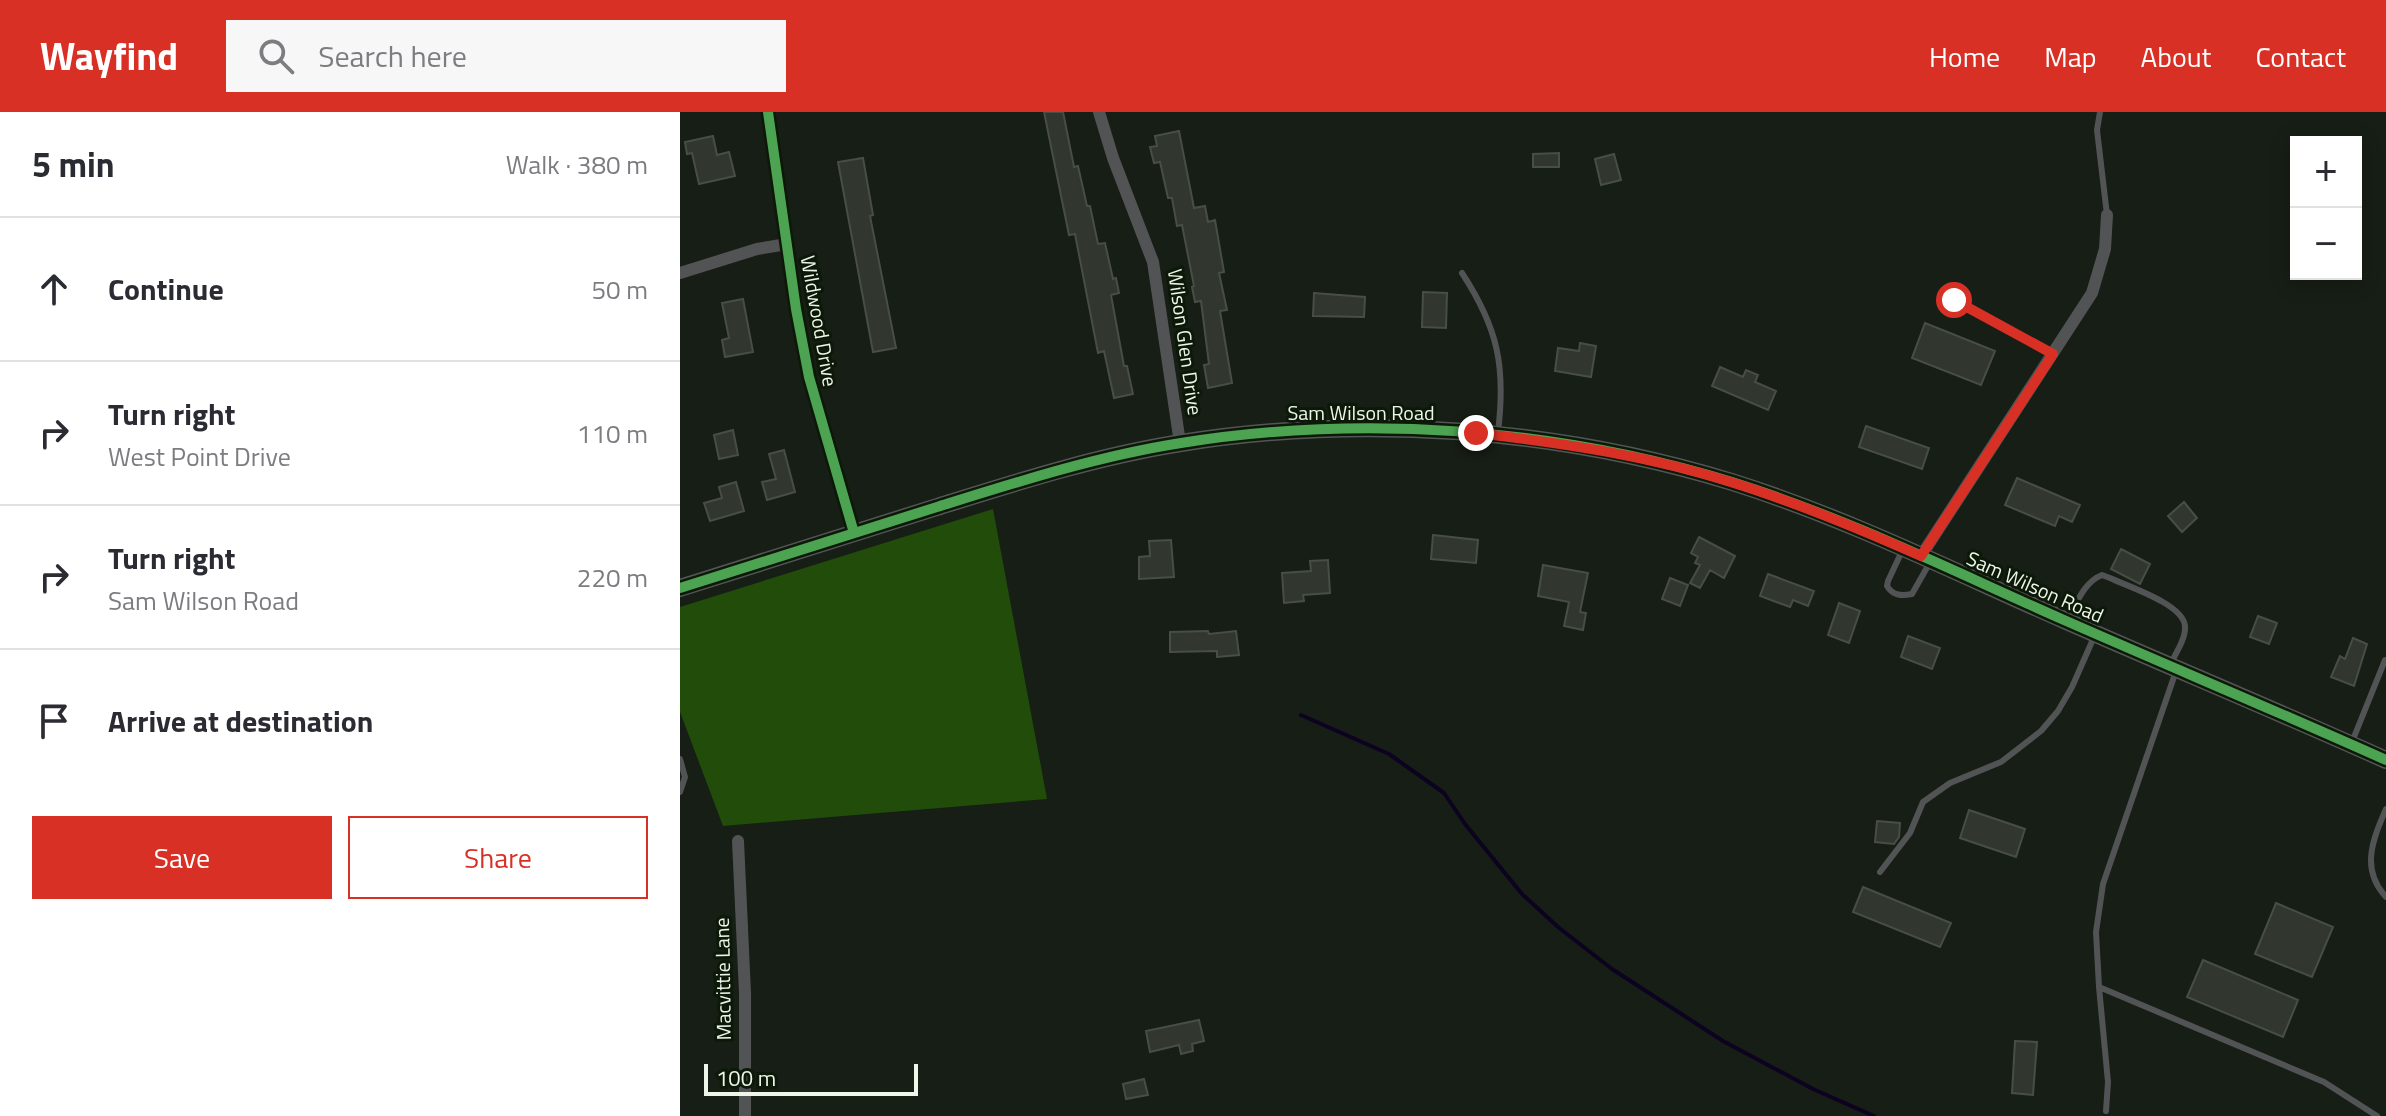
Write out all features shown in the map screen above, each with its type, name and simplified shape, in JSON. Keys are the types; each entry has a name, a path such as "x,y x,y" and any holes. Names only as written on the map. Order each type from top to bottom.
{"street":[{"name":"Wildwood Drive","path":"768,112 809,377 854,533"},
{"name":"Wilson Glen Drive","path":"1099,112 1113,158 1153,262 1180,443"},
{"path":"1926,558 2092,293 2105,249 2107,215"},
{"path":"680,273 757,249 787,244"},
{"name":"Sam Wilson Road","path":"680,588 1039,475 1126,453 1257,432 1327,428 1431,430 1498,436 1602,451 1701,473 1821,513 2386,760"},
{"name":"Macvittie Lane","path":"738,841 745,993 745,1116"}],"lane":[{"path":"2100,112 2097,130 2107,215"},
{"path":"1462,273 1480,300 1498,344 1502,397 1498,436"},
{"path":"1954,300 2053,354"},
{"path":"1903,548 1887,586 1891,592 1912,594 1918,587 1926,558"},
{"path":"2066,621 2085,589 2102,575 2158,599 2176,611 2185,624 2103,884 2096,932 2108,1082 2106,1111"},
{"path":"1880,872 1910,833 1923,802 1950,783 2001,762 2041,731 2072,687 2096,634"},
{"path":"2351,744 2385,660"},
{"path":"680,759 685,777 680,792"},
{"path":"2386,809 2371,845 2371,867 2386,897"},
{"path":"2099,987 2324,1082 2377,1116"}],"green space":[{"path":"993,509 1047,799 723,826 680,712 680,607"}],"building":[{"path":"1044,112 1063,112 1074,167 1078,166 1098,244 1105,243 1119,293 1111,295 1124,366 1127,366 1133,394 1114,398 1104,351 1098,353 1075,234 1069,235"},
{"path":"1179,131 1194,208 1205,206 1208,222 1215,220 1224,272 1219,273 1227,310 1220,311 1232,383 1208,388 1204,365 1209,364 1201,301 1195,302 1182,225 1177,226 1160,162 1154,163 1150,147 1157,146 1155,136"},
{"path":"713,136 717,155 729,152 735,176 699,184 692,153 687,154 685,142"},
{"path":"1559,153 1559,167 1533,167 1533,154"},
{"path":"1614,154 1621,180 1601,185 1595,159"},
{"path":"863,158 873,215 870,216 896,348 873,352 838,162"},
{"path":"1423,292 1447,293 1446,328 1422,327"},
{"path":"1314,293 1365,297 1364,317 1313,316"},
{"path":"743,299 753,352 725,357 722,340 729,338 722,303"},
{"path":"1925,323 1995,351 1981,385 1912,358"},
{"path":"1580,343 1596,346 1591,377 1555,371 1558,348 1579,351"},
{"path":"1720,367 1743,377 1746,370 1758,375 1755,382 1776,391 1768,410 1712,386"},
{"path":"1866,426 1929,448 1922,469 1859,447"},
{"path":"733,430 738,455 719,459 714,435"},
{"path":"784,450 795,492 767,500 762,482 776,479 769,454"},
{"path":"2017,478 2080,505 2072,522 2059,516 2055,526 2005,505"},
{"path":"736,482 744,511 710,521 704,503 722,498 719,487"},
{"path":"2184,502 2197,518 2182,532 2168,516"},
{"path":"1433,535 1478,540 1476,563 1431,559"},
{"path":"1699,537 1735,556 1724,578 1710,570 1700,588 1690,583 1700,565 1695,563 1698,557 1691,553"},
{"path":"1171,540 1174,577 1139,579 1139,557 1150,556 1149,541"},
{"path":"2121,549 2150,564 2140,584 2111,569"},
{"path":"1328,560 1330,593 1303,595 1304,601 1284,603 1282,573 1311,571 1310,561"},
{"path":"1543,565 1588,573 1580,612 1586,613 1583,630 1564,626 1569,602 1538,596"},
{"path":"1768,574 1814,591 1808,606 1793,600 1790,607 1760,596"},
{"path":"1670,578 1688,585 1680,606 1662,599"},
{"path":"1839,603 1860,611 1849,643 1828,635"},
{"path":"2258,616 2277,623 2269,644 2250,637"},
{"path":"1208,631 1209,634 1236,631 1239,655 1217,657 1217,651 1170,652 1170,632"},
{"path":"1908,636 1940,648 1932,669 1901,657"},
{"path":"2353,638 2367,644 2354,686 2331,677 2340,656 2345,659"},
{"path":"1969,810 2025,829 2016,857 1960,838"},
{"path":"1877,821 1900,823 1899,837 1894,844 1875,842"},
{"path":"1863,887 1951,923 1940,947 1853,912"},
{"path":"2276,903 2333,927 2312,977 2255,954"},
{"path":"2203,960 2298,1000 2283,1037 2187,997"},
{"path":"1199,1020 1204,1041 1192,1044 1193,1051 1181,1054 1179,1045 1150,1052 1146,1031"},
{"path":"2015,1041 2037,1042 2033,1095 2012,1093"},
{"path":"1144,1079 1148,1095 1126,1099 1123,1084"}],"waterway":[{"path":"1301,715 1389,754 1444,793 1522,894 1612,969 1723,1041 1813,1089 1874,1116"}],"cycle path":[{"path":"768,112 796,309 809,377 854,533"},
{"path":"680,588 1027,479 1150,448 1249,434 1319,429 1458,431 1528,438 1665,464 1775,496 1900,546 2386,760"}],"route":[{"path":"1476,433 1636,457 1701,473 1821,513 1921,556 2053,354 1954,300"}]}
